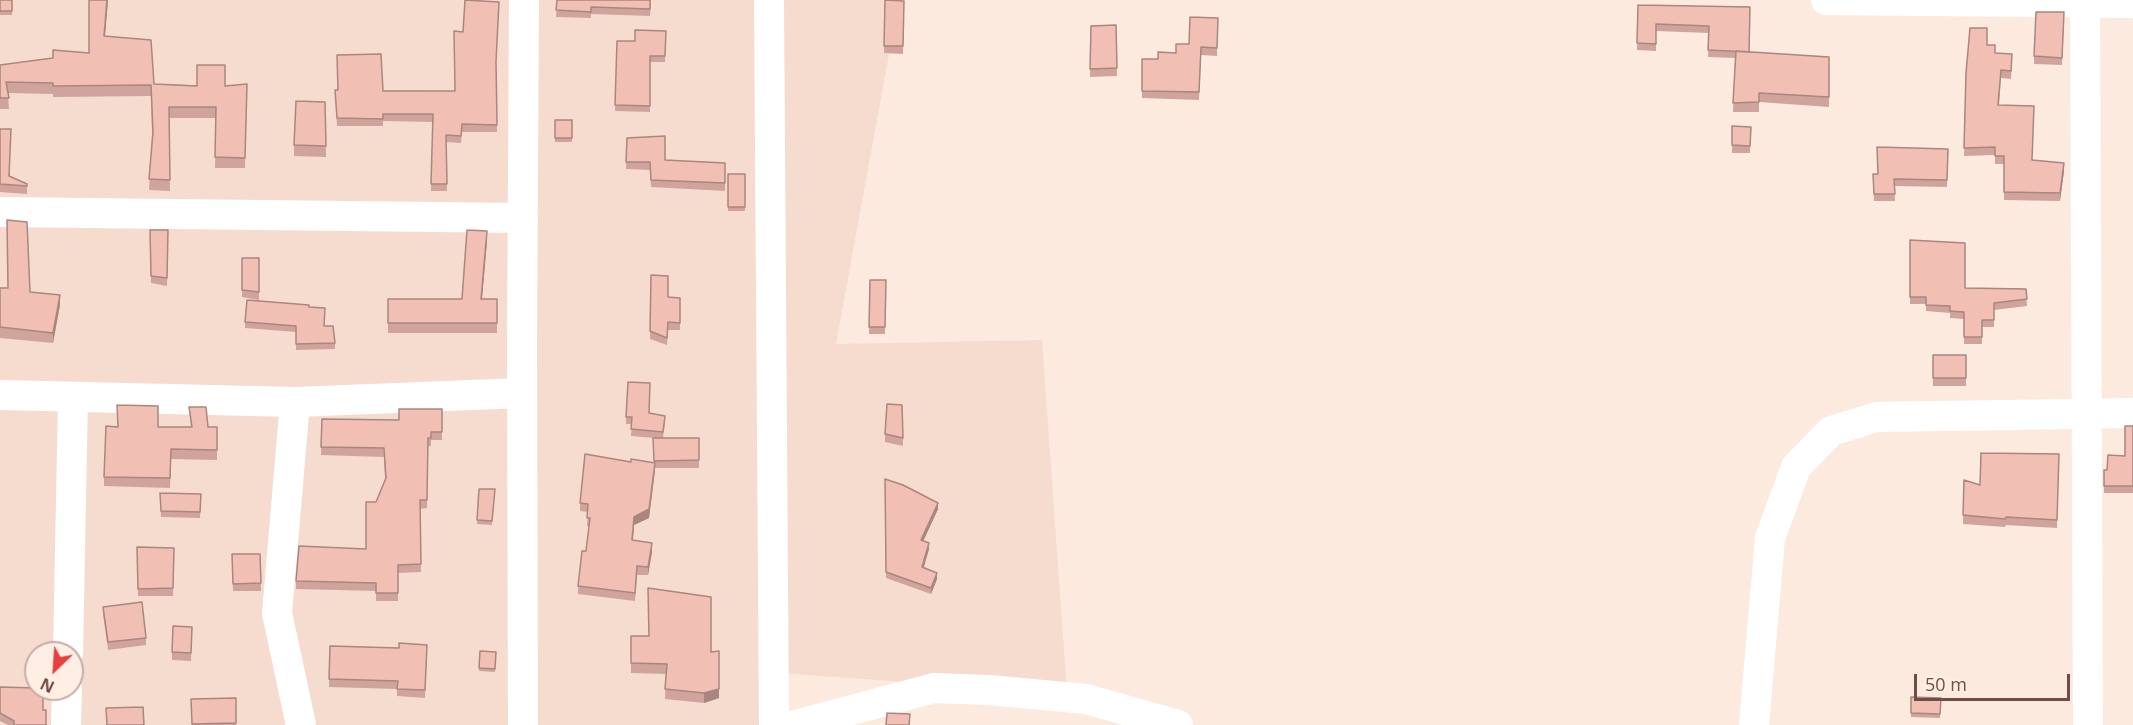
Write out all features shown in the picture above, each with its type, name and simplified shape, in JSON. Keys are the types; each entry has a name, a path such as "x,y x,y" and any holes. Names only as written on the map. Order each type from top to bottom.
{"street":[{"path":"523,725 524,0"},
{"path":"769,0 774,725"},
{"path":"1826,0 2133,3"},
{"path":"2085,4 2088,725"},
{"path":"0,212 523,218"},
{"path":"0,395 295,402 522,393"},
{"path":"68,641 73,397"},
{"path":"295,402 276,612 301,725"},
{"path":"1754,725 1770,538 1796,467 1831,431 1877,417 2133,413"},
{"path":"796,725 934,688 989,690 1086,699 1178,725"},
{"path":"66,725 67,701"}],"shaded area":[{"path":"0,0 899,0 836,344 1042,340 1067,693 776,673 766,725 0,725"}],"building":[{"path":"0,0 12,0 12,11 0,11"},
{"path":"89,0 107,0 104,36 151,40 154,84 197,86 197,65 225,65 225,86 247,84 245,158 215,157 216,107 169,107 170,180 149,179 153,132 151,85 53,86 53,83 6,82 9,98 0,98 0,65 53,58 53,50 89,53"},
{"path":"465,0 499,2 496,61 497,125 462,124 461,136 446,135 447,184 431,184 433,114 383,114 383,119 337,118 335,90 338,90 337,55 381,54 383,91 455,91 454,31 463,32"},
{"path":"557,0 650,0 650,9 591,7 591,12 556,10"},
{"path":"885,0 904,1 903,46 884,46"},
{"path":"1638,5 1750,7 1749,52 1708,50 1709,26 1656,24 1656,44 1637,43"},
{"path":"2036,12 2064,12 2062,58 2034,56"},
{"path":"1190,17 1218,18 1217,48 1201,47 1199,92 1142,91 1142,59 1158,59 1158,52 1176,53 1176,44 1189,44"},
{"path":"1116,25 1117,68 1090,69 1091,26"},
{"path":"1970,28 1987,28 1987,45 1995,45 1995,53 2012,54 2011,71 2001,70 1998,105 2034,106 2032,160 2064,163 2060,193 2004,192 2004,156 1995,156 1995,147 1964,148"},
{"path":"635,30 666,31 665,56 650,56 650,106 615,105 617,41 635,41"},
{"path":"1736,51 1829,57 1829,97 1759,93 1759,102 1733,103"},
{"path":"296,101 325,102 326,146 294,145"},
{"path":"555,120 572,120 572,138 555,138"},
{"path":"1732,126 1751,127 1750,146 1732,145"},
{"path":"0,129 11,129 9,176 27,186 0,184"},
{"path":"665,136 665,160 725,163 725,183 651,180 650,162 626,162 627,138"},
{"path":"1877,147 1948,149 1947,180 1894,179 1895,194 1874,194 1873,174 1878,174"},
{"path":"728,174 745,174 745,207 728,207"},
{"path":"7,220 27,222 30,292 60,295 53,333 0,327 0,288 8,288"},
{"path":"150,230 168,230 167,278 151,276"},
{"path":"467,230 487,231 481,299 497,299 497,323 388,323 388,299 462,299"},
{"path":"1910,240 1965,243 1965,288 2026,289 2027,299 1994,303 1994,320 1982,320 1982,337 1964,337 1964,312 1950,311 1950,306 1926,305 1926,297 1910,297"},
{"path":"242,258 259,258 259,292 242,290"},
{"path":"651,275 668,276 668,297 680,298 680,323 668,322 667,338 650,331"},
{"path":"870,280 886,280 885,327 869,327"},
{"path":"247,300 325,308 324,326 333,326 335,343 296,344 296,326 245,322"},
{"path":"1933,355 1966,355 1966,378 1933,378"},
{"path":"628,382 650,383 649,413 665,416 663,432 631,429 632,417 626,417"},
{"path":"887,404 902,405 903,438 885,434"},
{"path":"117,405 158,406 158,427 192,427 189,407 206,407 208,427 217,427 217,450 171,449 170,478 104,477 106,426 118,427"},
{"path":"399,409 442,409 442,432 431,432 431,438 428,438 427,500 420,500 421,564 398,565 398,593 376,593 376,583 296,581 299,546 366,549 366,502 376,502 386,478 384,448 321,447 322,419 399,420"},
{"path":"2125,426 2133,426 2133,486 2104,486 2104,470 2107,470 2108,455 2125,456"},
{"path":"653,438 699,438 699,460 654,461"},
{"path":"1981,453 2059,454 2057,520 1963,515 1964,480 1980,485"},
{"path":"585,454 631,462 631,459 655,463 649,509 634,517 632,540 652,543 648,567 637,566 635,593 578,586 582,551 586,551 590,518 587,518 588,504 580,503"},
{"path":"885,479 903,485 938,503 921,540 929,543 922,567 937,573 931,588 886,572"},
{"path":"479,489 495,489 492,521 477,520"},
{"path":"160,493 201,494 200,512 161,511"},
{"path":"137,547 174,548 173,588 138,589"},
{"path":"232,554 260,554 261,583 233,584"},
{"path":"648,588 711,597 711,652 719,651 719,689 704,693 665,689 667,664 631,663 631,636 649,636"},
{"path":"142,602 146,638 108,642 103,607"},
{"path":"173,626 192,627 191,653 172,652"},
{"path":"399,643 427,645 425,690 397,689 398,681 329,679 330,646 399,648"},
{"path":"480,651 496,652 495,669 479,668"},
{"path":"0,687 24,688 24,701 43,701 43,710 46,710 46,725 14,725 14,721 0,713"},
{"path":"1911,697 1941,698 1940,714 1911,713"},
{"path":"236,698 236,723 192,724 191,699"},
{"path":"143,707 144,725 107,725 106,708"},
{"path":"887,713 910,714 909,725 886,725"}]}
